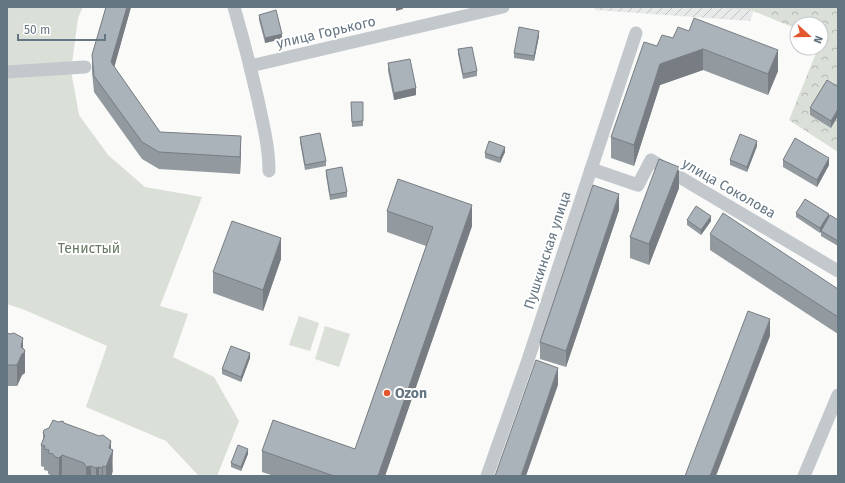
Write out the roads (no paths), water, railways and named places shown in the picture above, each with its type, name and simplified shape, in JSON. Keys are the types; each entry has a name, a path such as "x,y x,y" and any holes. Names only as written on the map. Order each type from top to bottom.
{"street":[{"path":"234,7 250,66 266,135 269,171"},
{"name":"улица Горького","path":"250,66 503,7"},
{"name":"Пушкинская улица","path":"487,476 527,364 636,33"},
{"path":"7,72 85,67"},
{"name":"улица Соколова","path":"591,169 638,185 651,160 838,271"},
{"path":"804,476 838,395"}],"place":[{"name":"Ozon","path":"387,393"}],"park label":[{"name":"Тенистый","path":"89,248"}]}
